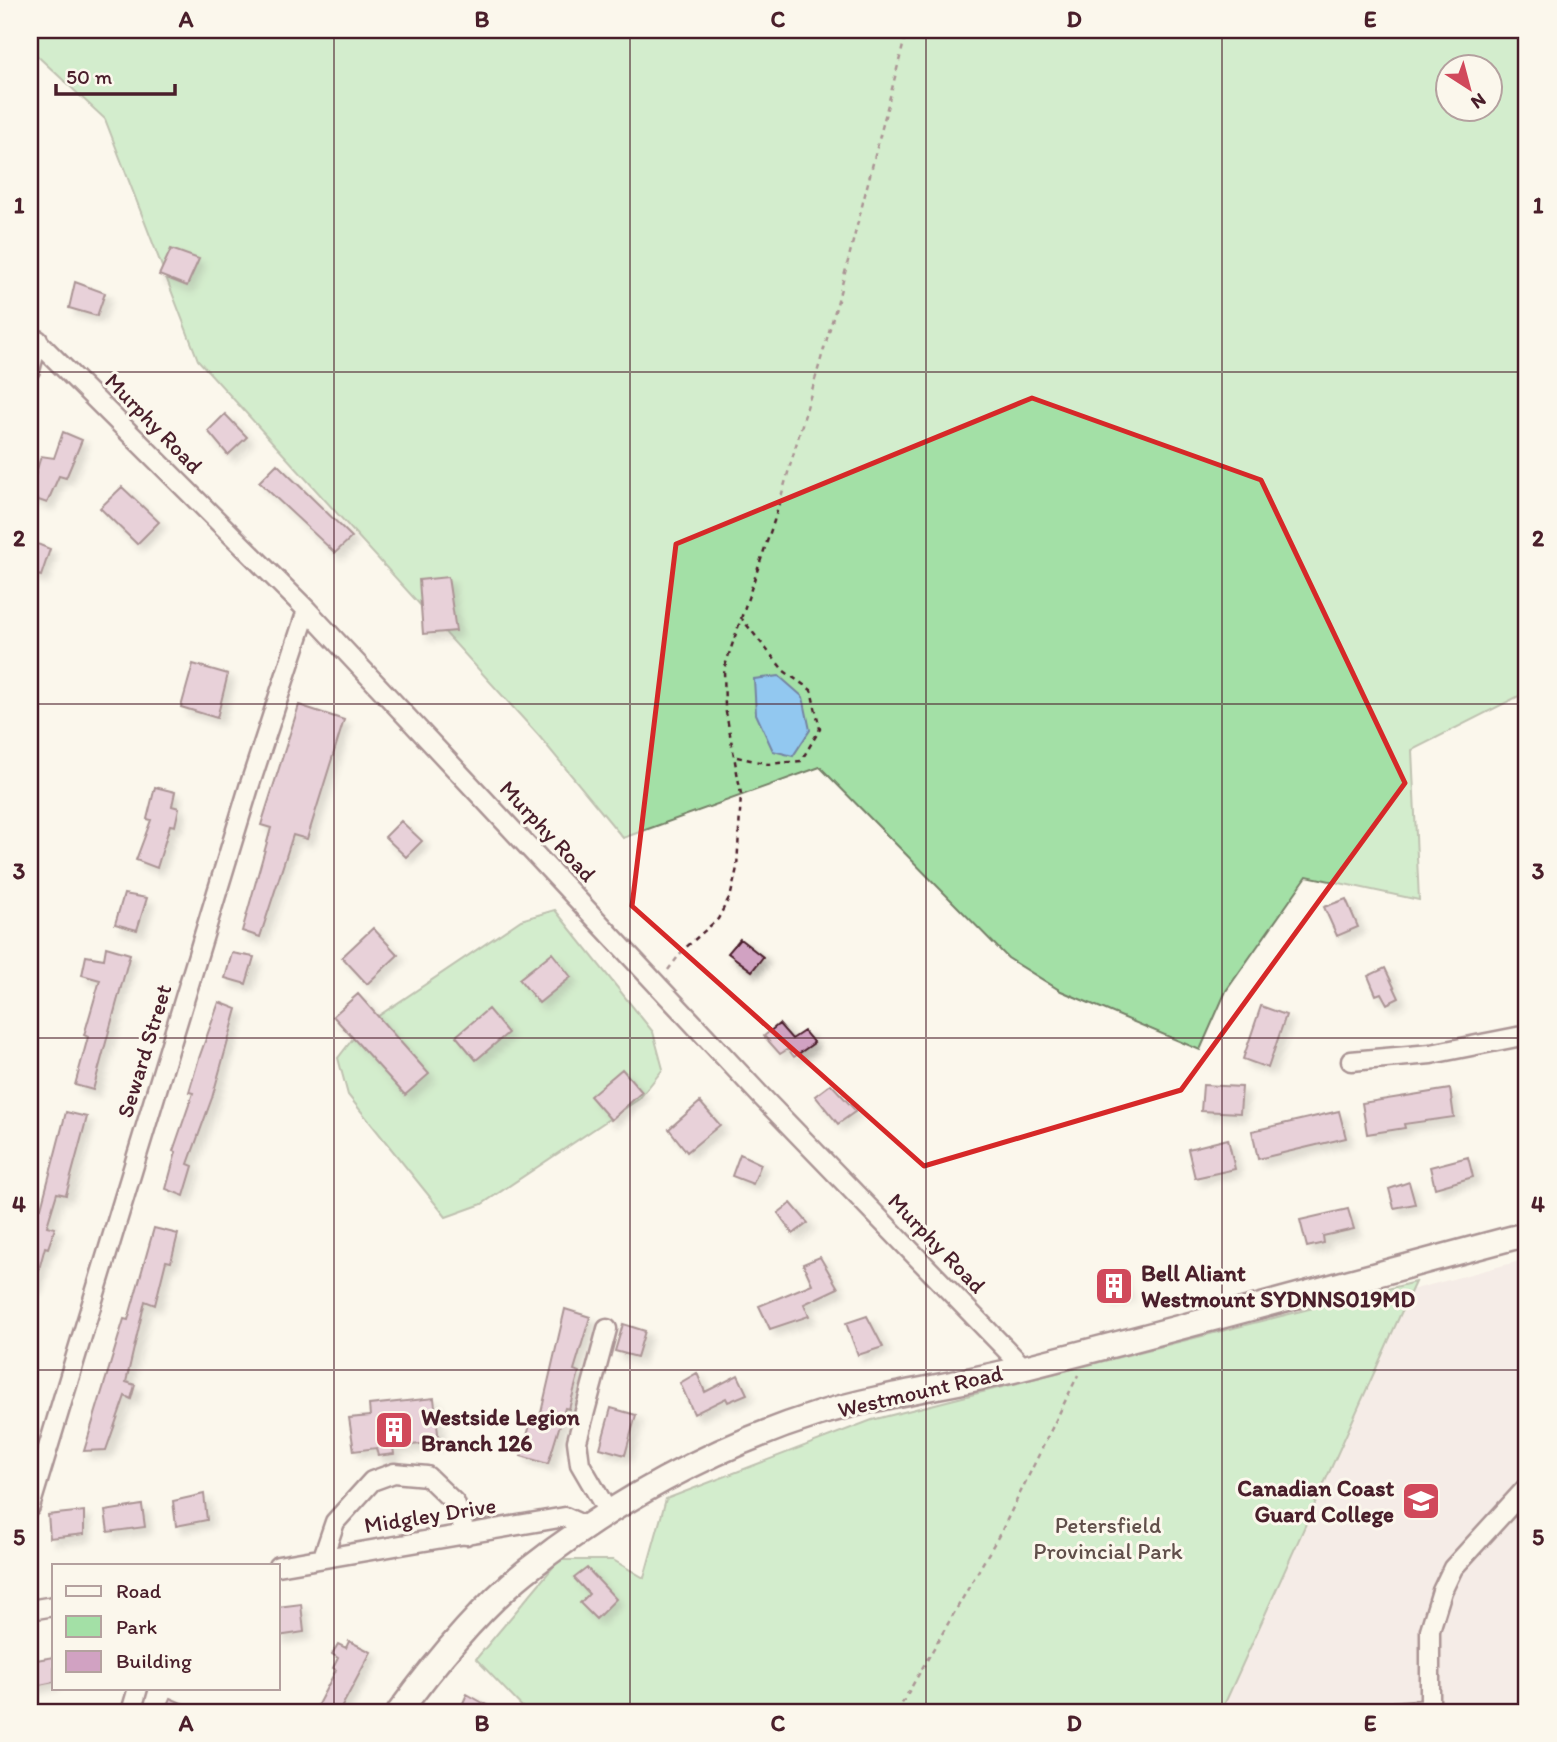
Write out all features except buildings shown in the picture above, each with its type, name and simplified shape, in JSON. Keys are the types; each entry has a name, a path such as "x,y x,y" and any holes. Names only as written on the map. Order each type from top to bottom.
{"main road":[{"name":"Westmount Road","path":"399,1712 493,1603 524,1573 608,1512 727,1450 816,1415 909,1390 1024,1368 1527,1234"}],"street":[{"path":"30,370 34,337"},
{"name":"Murphy Road","path":"34,337 307,610 657,984 1024,1368"},
{"name":"Seward Street","path":"30,1507 245,800 307,610"},
{"path":"1351,1061 1431,1054 1527,1035"},
{"path":"607,1329 577,1441 580,1464 608,1512"},
{"path":"323,1557 335,1522 372,1481 394,1473 427,1476 455,1503 466,1535"},
{"path":"1395,1712 1429,1710 1430,1630 1443,1591 1454,1568 1524,1497"},
{"name":"Midgley Drive","path":"280,1566 565,1517 587,1527"},
{"path":"30,1610 52,1606"},
{"path":"131,1712 137,1690"}],"path":[{"path":"657,984 683,950 718,919 731,894 741,830 737,757 725,707 724,669 774,521 837,304 907,30"},
{"path":"737,757 768,764 801,761 820,729 811,690 784,671 740,618"},
{"path":"897,1712 1002,1530 1090,1350"}],"highlighted area":[{"path":"1032,398 1261,480 1405,783 1181,1090 924,1166 632,906 676,544"}],"shaded area":[{"name":"Canadian Coast Guard College","path":"1527,1259 1527,1712 1221,1712 1411,1290"}],"green space":[{"path":"30,30 1527,30 1527,692 1412,750 1419,900 1307,876 1226,991 1200,1050 1061,991 1008,958 820,767 623,838 539,736 198,360 105,119 30,49"},
{"path":"555,910 653,1032 663,1069 639,1099 482,1204 446,1217 348,1095 338,1058 362,1027 521,920"},
{"name":"Petersfield Provincial Park","path":"1415,1282 1221,1712 527,1712 476,1659 559,1560 613,1560 644,1578 666,1499 872,1420"}],"water":[{"path":"779,676 803,697 810,730 793,756 773,751 756,714 754,679"}],"place":[{"name":"Bell Aliant Westmount SYDNNS019MD","path":"1114,1286"},
{"name":"Westside Legion Branch 126","path":"394,1430"},
{"name":"Canadian Coast Guard College","path":"1421,1501"}]}
